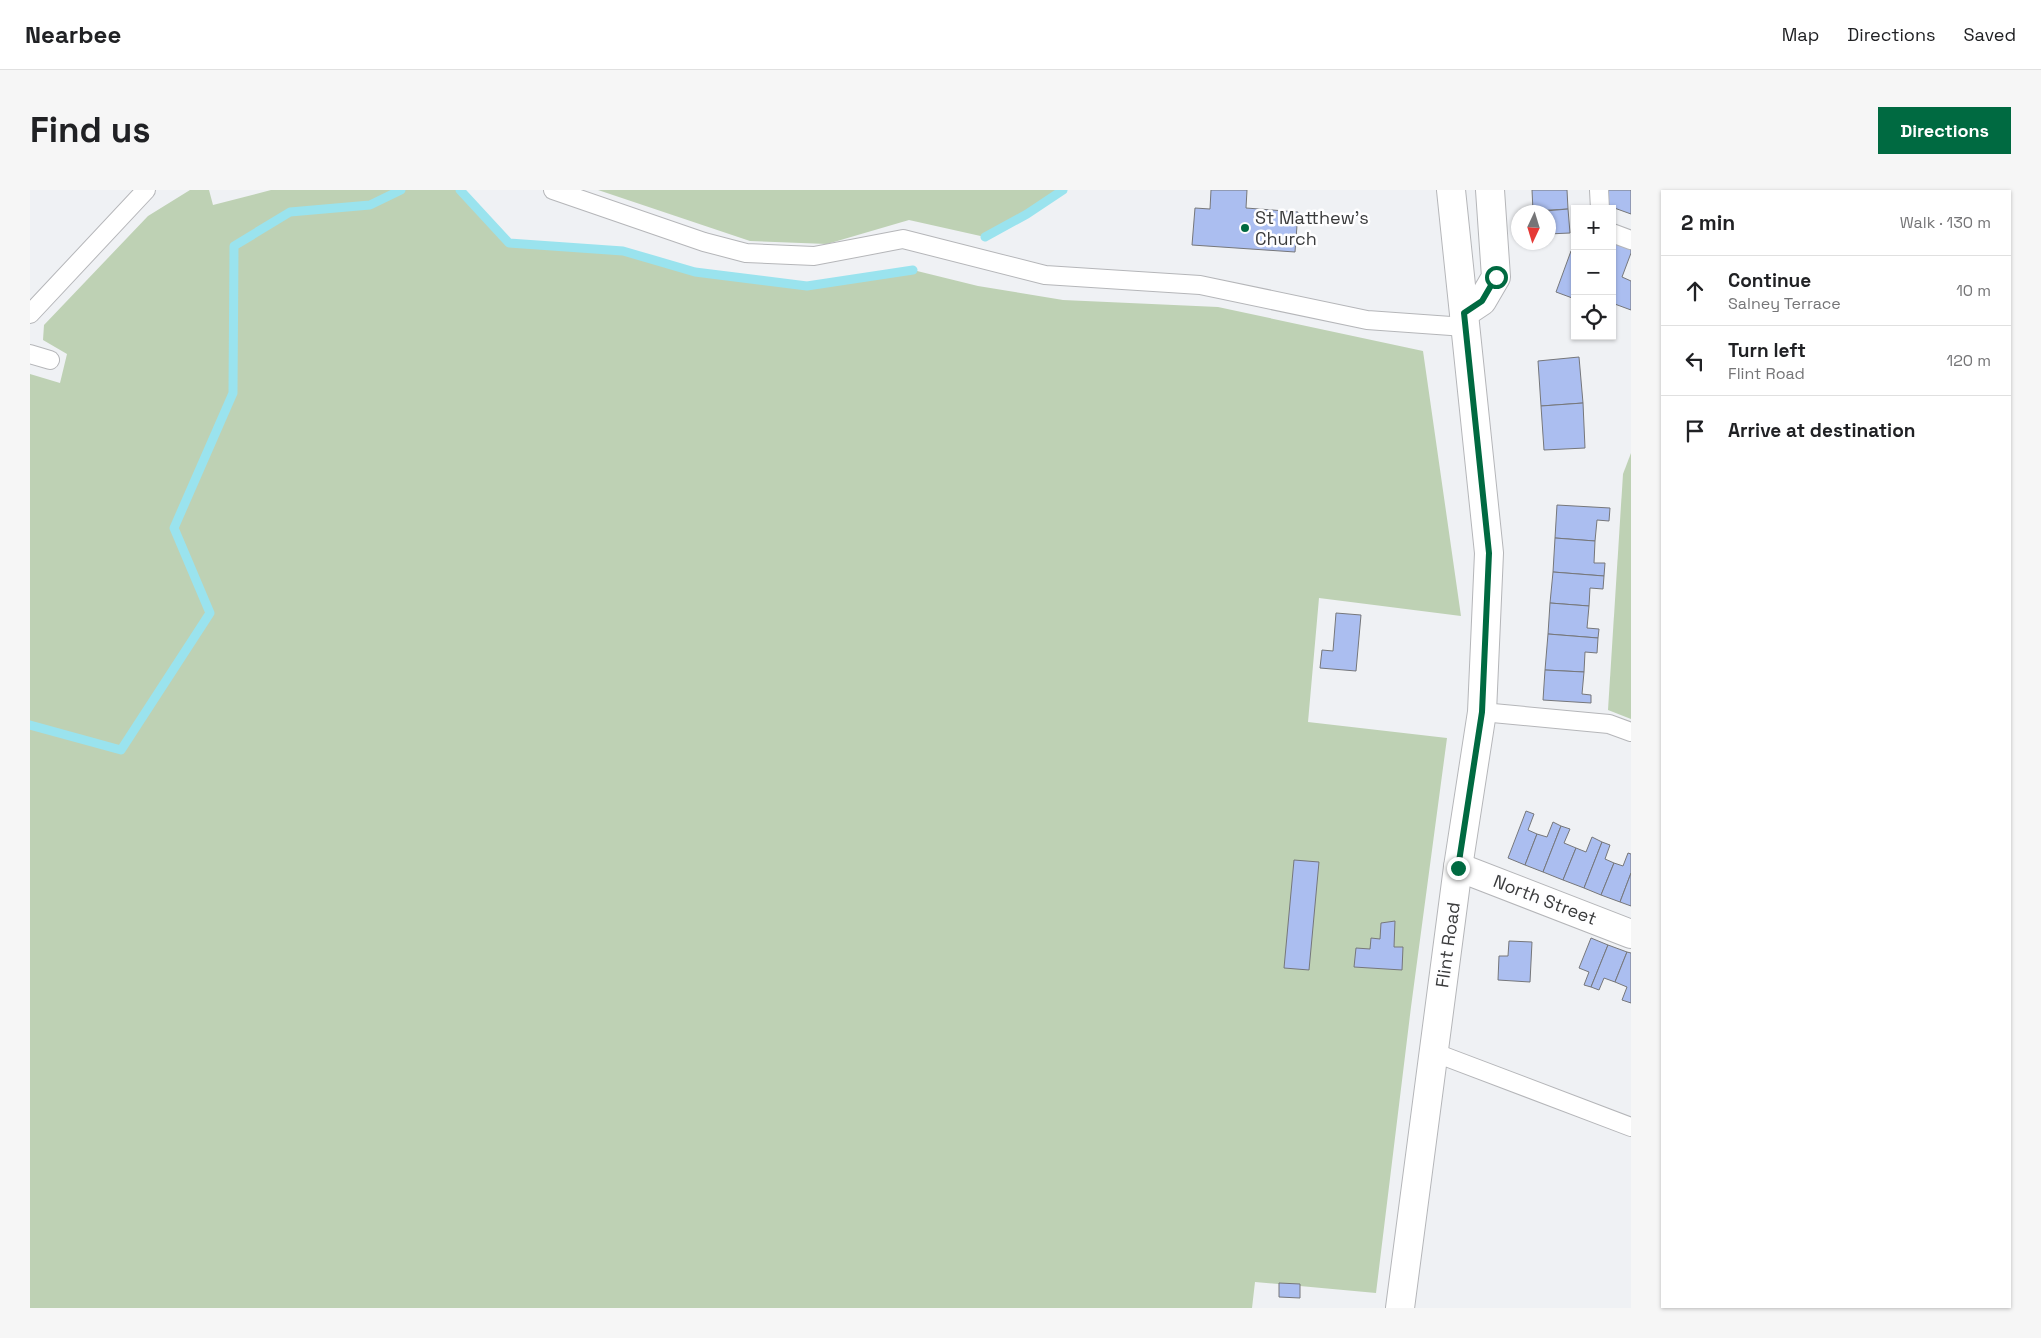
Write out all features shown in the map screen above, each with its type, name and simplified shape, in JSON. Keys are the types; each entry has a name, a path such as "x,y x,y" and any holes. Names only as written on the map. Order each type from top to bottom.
{"main road":[{"name":"Flint Road","path":"1400,1308 1458,868 1482,712 1489,553 1451,190"},
{"path":"1465,320 1482,301 1496,277 1490,190"},
{"name":"North Street","path":"1458,868 1631,934"}],"lane":[{"path":"30,314 146,190"},
{"path":"553,190 704,242 746,253 814,256 903,240 1045,275 1200,286 1367,320 1465,320"},
{"path":"1599,190 1600,205"},
{"path":"1616,234 1631,240"},
{"path":"30,354 50,360"},
{"path":"1482,712 1609,724 1631,732"},
{"path":"1434,1052 1631,1127"}],"green space":[{"path":"190,190 209,190 213,205 271,190 460,190 509,243 623,251 695,272 807,286 913,270 978,286 1063,300 1218,307 1423,351 1461,616 1319,598 1308,722 1447,738 1411,1007 1376,1293 1255,1282 1252,1308 30,1308 30,374 60,383 67,354 43,340 44,325 148,216"},
{"path":"598,190 1063,190 1027,214 985,237 909,220 827,244 750,241"},
{"path":"1631,453 1631,719 1608,710 1623,474"}],"building":[{"name":"St Matthew's Church","path":"1211,190 1247,190 1246,208 1298,212 1295,252 1192,245 1195,208 1210,209"},
{"path":"1532,190 1567,190 1568,209 1556,210 1556,205 1533,205"},
{"path":"1606,190 1631,190 1631,214 1616,209 1616,205 1606,205"},
{"path":"1568,209 1570,233 1556,234 1556,210"},
{"path":"1616,241 1631,247 1631,253 1622,277 1631,281 1631,310 1616,304"},
{"path":"1571,251 1571,298 1556,292"},
{"path":"1579,357 1583,403 1541,406 1538,361"},
{"path":"1583,403 1585,448 1544,450 1541,406"},
{"path":"1557,505 1610,508 1609,521 1597,520 1595,541 1555,538"},
{"path":"1555,538 1595,541 1594,563 1605,563 1604,576 1553,572"},
{"path":"1553,572 1604,576 1603,589 1590,588 1589,606 1550,603"},
{"path":"1550,603 1589,606 1587,628 1599,629 1598,638 1548,634"},
{"path":"1336,613 1361,615 1356,671 1320,668 1322,650 1333,651"},
{"path":"1548,634 1598,638 1597,653 1585,652 1584,672 1545,670"},
{"path":"1545,670 1584,672 1582,694 1591,695 1591,703 1543,700"},
{"path":"1526,811 1534,814 1528,830 1537,834 1525,865 1508,858"},
{"path":"1553,822 1561,826 1543,872 1525,865 1537,834 1547,837"},
{"path":"1561,826 1570,829 1564,843 1576,848 1563,880 1543,872"},
{"path":"1592,837 1602,842 1584,888 1563,880 1576,848 1586,852"},
{"path":"1602,842 1610,845 1605,859 1614,863 1601,895 1584,888"},
{"path":"1628,853 1631,854 1631,873 1620,902 1601,895 1614,863 1623,866"},
{"path":"1294,860 1319,862 1309,970 1284,968"},
{"path":"1631,873 1631,906 1620,902"},
{"path":"1395,921 1394,947 1403,947 1402,970 1354,967 1356,948 1370,949 1371,938 1380,939 1381,923"},
{"path":"1591,938 1608,945 1591,987 1584,985 1589,972 1579,968"},
{"path":"1509,941 1532,942 1530,982 1498,980 1499,956 1508,956"},
{"path":"1608,945 1627,952 1615,982 1604,978 1599,990 1591,987"},
{"path":"1627,952 1631,953 1631,1003 1622,1000 1627,987 1615,982"},
{"path":"1279,1283 1300,1284 1300,1298 1279,1297"}],"waterway":[{"path":"30,725 121,750 210,613 174,528 233,393 234,246 290,212 370,205 401,190"},
{"path":"460,190 509,243 623,251 695,272 807,286 913,270"},
{"path":"985,237 1027,214 1063,190"}],"place":[{"name":"St Matthew's Church","path":"1245,228"}],"route":[{"path":"1458,868 1482,712 1489,553 1464,313 1482,301 1496,277"}]}
